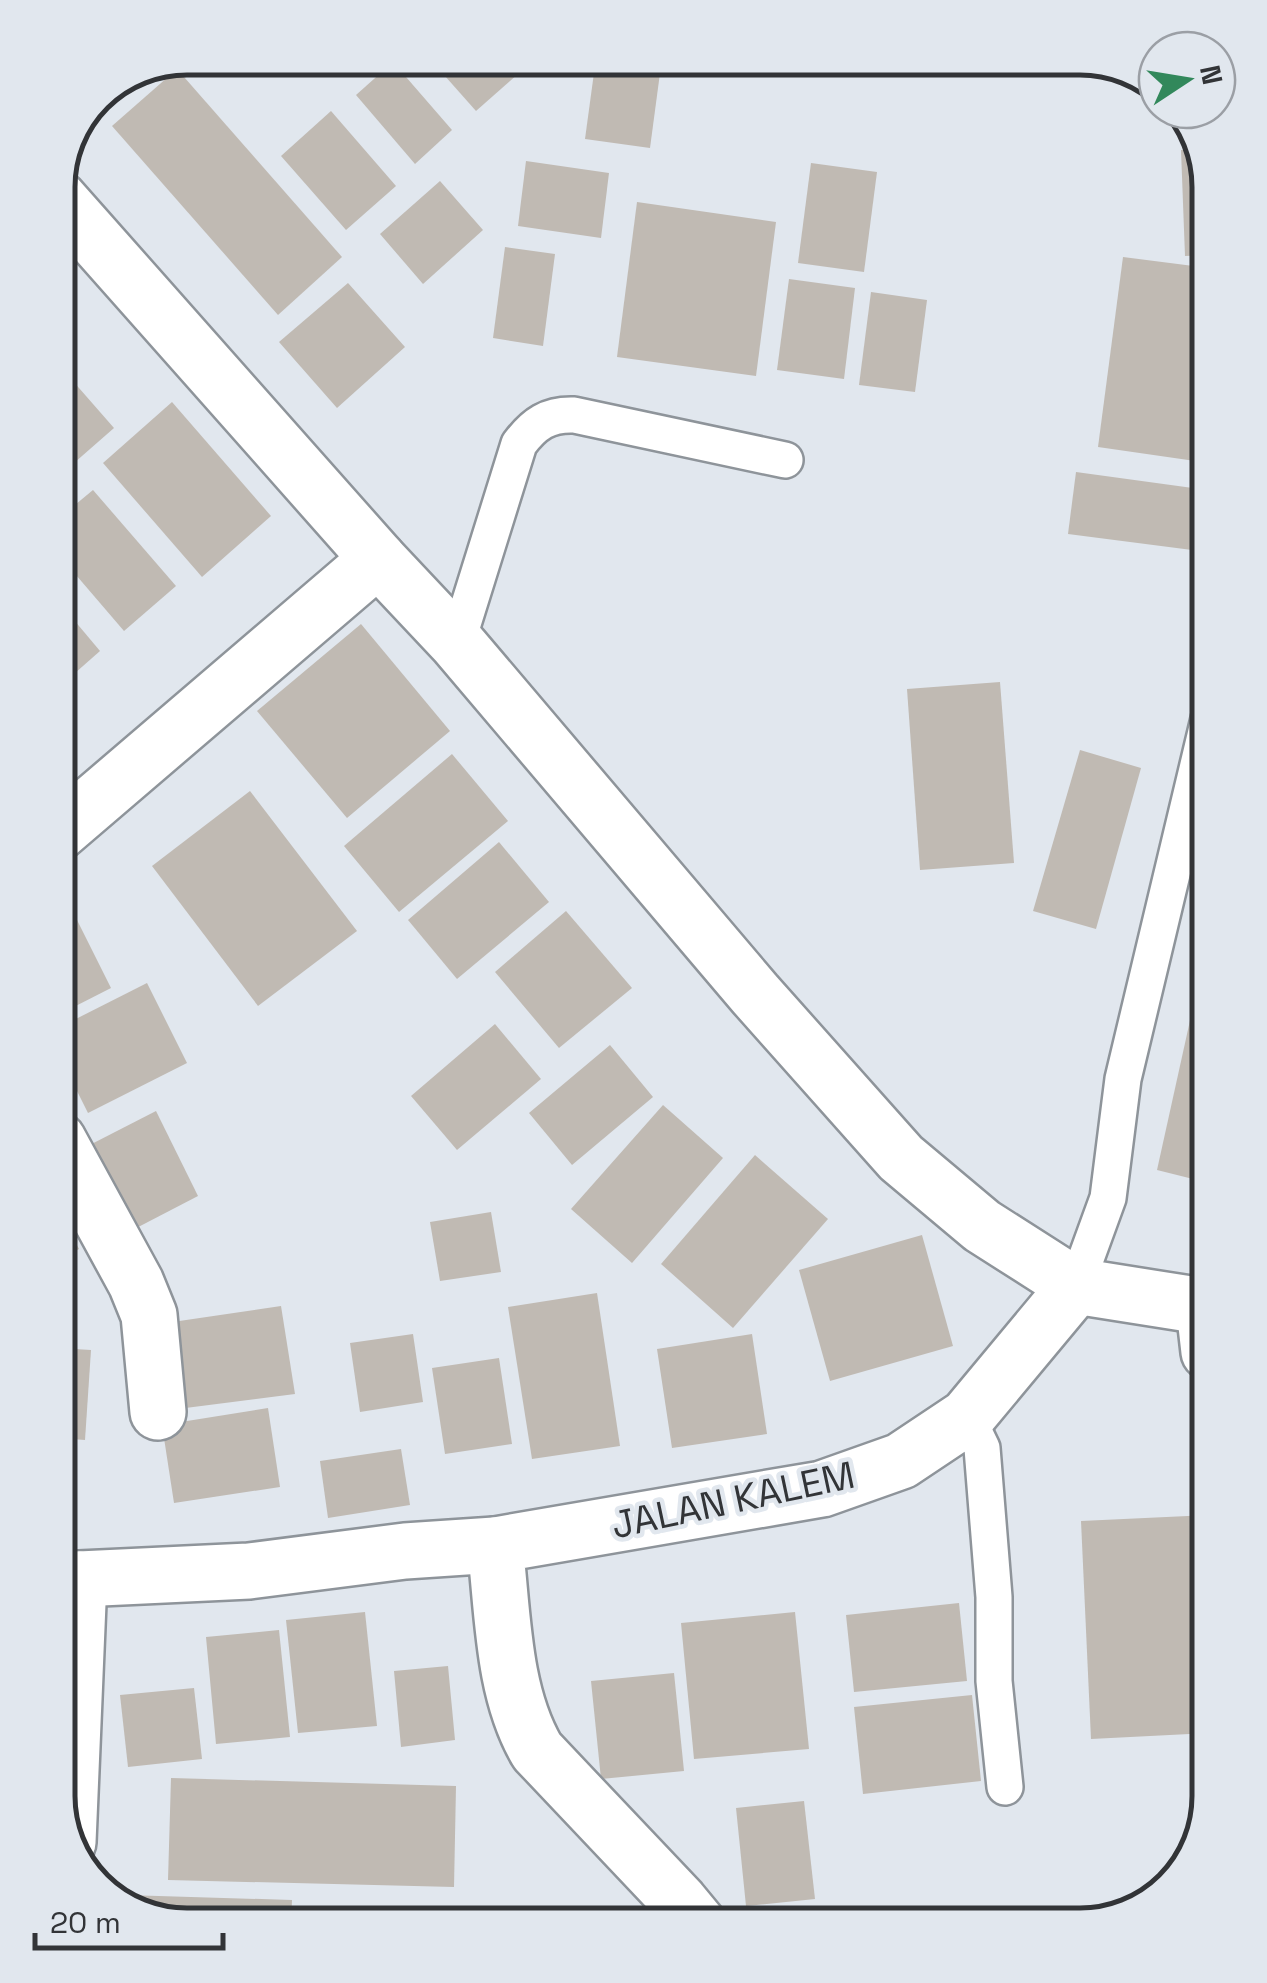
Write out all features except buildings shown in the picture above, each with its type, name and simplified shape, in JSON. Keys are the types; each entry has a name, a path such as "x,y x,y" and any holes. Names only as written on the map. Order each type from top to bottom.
{"street":[{"path":"75,217 457,643 755,994 901,1158 982,1226 1076,1286 1192,1318"},
{"path":"75,817 378,558"},
{"path":"75,1171 149,1315 158,1412"},
{"name":"JALAN KALEM","path":"75,1579 249,1572 404,1551 495,1545 822,1489 901,1461 968,1417 1076,1286"},
{"path":"495,1545 510,1680 528,1734 538,1751 685,1908"}],"lane":[{"path":"457,643 519,444 544,420 574,415 786,460"},
{"path":"1076,1286 1108,1198 1123,1079 1192,794"},
{"path":"968,1417 982,1448 994,1597 994,1682 1005,1787"}]}
